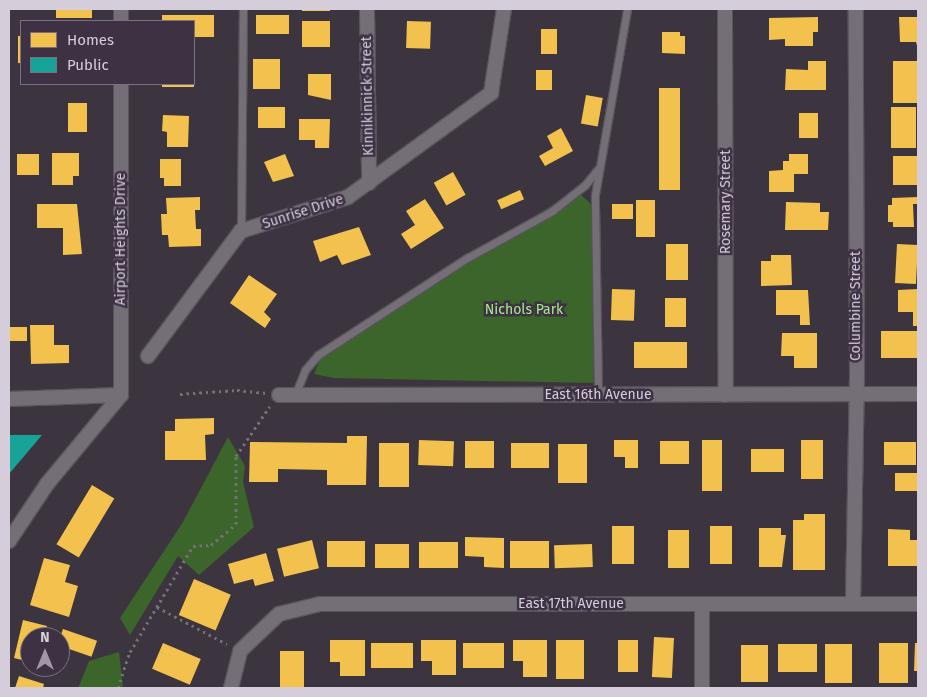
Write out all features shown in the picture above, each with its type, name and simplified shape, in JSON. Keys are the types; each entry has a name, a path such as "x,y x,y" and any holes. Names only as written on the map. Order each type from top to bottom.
{"street":[{"name":"Kinnikinnick Street","path":"367,9 369,183"},
{"name":"Sunrise Drive","path":"241,232 348,197 492,93 504,9"},
{"name":"Rosemary Street","path":"725,9 726,395"},
{"name":"Columbine Street","path":"853,604 856,394 856,9"},
{"name":"Airport Heights Drive","path":"121,85 121,395"},
{"path":"148,356 241,232"},
{"name":"East 16th Avenue","path":"279,395 918,394"},
{"path":"9,399 121,395"},
{"path":"9,541 47,484 121,395"},
{"name":"East 17th Avenue","path":"240,651 280,614 320,604 918,604"},
{"path":"702,604 702,688"},
{"path":"231,688 240,651"}],"lane":[{"path":"241,232 243,9"},
{"path":"598,395 595,195 627,9"},
{"path":"295,395 305,370 318,355 467,258 552,211 585,185 599,168"}],"path":[{"path":"180,394 237,390 279,395"},
{"path":"118,688 130,652 193,546 212,545 236,524 236,456 250,431 279,395"},
{"path":"157,607 240,651"}],"green space":[{"name":"Nichols Park","path":"580,194 593,206 593,383 334,378 314,374 323,353 559,201"},
{"path":"228,437 245,466 243,482 254,527 199,575 178,556 130,635 120,618 183,522"},
{"path":"119,652 123,688 78,688 89,661"}],"building: Homes":[{"path":"56,9 92,9 92,18 56,18"},
{"path":"302,9 330,9 330,11 302,11"},
{"path":"162,15 214,15 214,37 195,37 195,20 162,20"},
{"path":"256,15 289,15 289,34 256,34"},
{"path":"818,17 818,32 813,32 813,46 785,46 785,39 769,40 769,18"},
{"path":"899,17 918,17 918,49 916,42 900,42"},
{"path":"302,21 330,21 330,47 302,47"},
{"path":"407,21 431,22 430,49 406,48"},
{"path":"541,29 557,29 557,54 541,54"},
{"path":"662,32 680,32 680,36 685,36 685,54 662,53"},
{"path":"18,36 20,36 20,63 18,63"},
{"path":"253,59 280,59 280,89 253,89"},
{"path":"808,61 826,61 826,90 785,90 786,69 808,70"},
{"path":"893,61 917,61 917,103 893,103"},
{"path":"536,70 552,70 552,90 536,90"},
{"path":"308,74 331,74 331,100 308,95"},
{"path":"162,85 194,85 194,87 162,87"},
{"path":"659,88 680,88 680,190 659,190"},
{"path":"586,95 603,98 598,127 581,124"},
{"path":"68,103 87,103 87,132 68,132"},
{"path":"258,107 285,107 285,128 258,128"},
{"path":"891,107 916,107 916,148 891,148"},
{"path":"799,113 818,113 818,138 799,138"},
{"path":"163,115 189,116 188,147 167,147 167,132 162,131"},
{"path":"299,119 330,119 329,148 315,148 315,140 299,140"},
{"path":"561,128 573,151 545,166 539,156 553,148 547,136"},
{"path":"52,153 79,153 79,176 73,176 73,185 52,185"},
{"path":"17,154 39,154 39,175 17,175"},
{"path":"285,154 294,176 273,182 264,162"},
{"path":"789,154 808,154 808,174 794,174 794,192 769,192 769,171 783,170 783,161 789,161"},
{"path":"893,156 918,156 918,185 893,185"},
{"path":"160,159 181,159 181,186 164,186 164,178 160,178"},
{"path":"453,172 466,195 446,205 434,183"},
{"path":"520,190 524,199 501,209 497,200"},
{"path":"200,197 200,210 195,210 196,229 201,229 201,246 169,247 168,235 162,235 161,214 167,214 166,198"},
{"path":"918,197 918,204 913,204 914,227 893,227 893,222 888,222 888,205 892,205 892,198"},
{"path":"425,199 444,228 411,249 401,234 415,225 406,211"},
{"path":"636,200 655,200 655,237 636,237"},
{"path":"786,202 820,203 820,212 829,212 828,230 785,230"},
{"path":"37,204 77,204 82,254 63,255 63,228 37,228"},
{"path":"612,204 633,204 633,219 612,219"},
{"path":"359,227 371,255 342,265 337,255 320,262 313,241"},
{"path":"666,244 688,244 688,280 666,280"},
{"path":"897,244 918,245 916,284 895,283"},
{"path":"771,255 791,255 792,285 761,286 761,261 771,261"},
{"path":"249,275 277,294 264,312 271,319 265,328 230,303"},
{"path":"612,289 635,290 634,321 611,320"},
{"path":"918,289 918,326 913,326 913,312 898,312 898,290"},
{"path":"776,290 808,290 810,325 800,325 800,315 776,315"},
{"path":"665,298 686,298 686,327 665,327"},
{"path":"30,325 54,325 54,345 69,345 69,363 31,364"},
{"path":"9,327 27,327 27,341 9,341"},
{"path":"881,331 918,331 918,358 881,358"},
{"path":"782,333 817,333 817,368 794,368 794,356 781,356"},
{"path":"634,342 687,342 687,368 634,368"},
{"path":"214,418 214,434 205,435 206,460 165,460 165,431 175,431 175,419"},
{"path":"347,436 367,436 366,485 327,485 327,470 278,469 278,482 249,482 250,442 347,443"},
{"path":"419,440 454,441 453,466 418,465"},
{"path":"614,440 638,440 638,468 625,468 625,457 614,457"},
{"path":"702,440 722,440 722,491 702,491"},
{"path":"801,440 823,440 823,479 801,479"},
{"path":"465,441 494,441 494,468 465,468"},
{"path":"660,441 689,441 689,464 660,464"},
{"path":"884,442 916,442 916,465 884,465"},
{"path":"379,443 409,443 409,487 379,487"},
{"path":"511,443 549,443 549,468 511,468"},
{"path":"558,444 587,444 587,483 558,483"},
{"path":"751,449 784,449 784,472 751,472"},
{"path":"895,473 917,473 917,491 895,491"},
{"path":"92,485 114,498 79,558 56,544"},
{"path":"804,514 825,514 825,570 793,570 793,520 804,520"},
{"path":"612,526 634,526 634,564 612,564"},
{"path":"710,526 732,526 732,564 710,564"},
{"path":"759,528 781,528 781,535 786,535 782,567 759,567"},
{"path":"888,529 910,530 910,540 918,540 918,566 888,566"},
{"path":"668,530 689,530 689,568 668,568"},
{"path":"465,537 504,538 504,568 484,567 484,557 465,556"},
{"path":"312,540 319,568 284,577 277,549"},
{"path":"327,541 365,541 365,567 327,567"},
{"path":"510,541 549,541 549,568 510,568"},
{"path":"419,542 458,542 458,568 419,568"},
{"path":"375,544 409,544 409,568 375,568"},
{"path":"592,544 593,567 555,568 554,545"},
{"path":"266,553 274,581 255,586 253,579 234,584 228,564"},
{"path":"44,558 70,565 65,582 78,586 69,617 30,605"},
{"path":"194,579 231,595 216,631 179,615"},
{"path":"23,620 47,626 47,627 21,627"},
{"path":"70,631 97,641 92,657 70,649"},
{"path":"20,633 20,660 14,658"},
{"path":"654,637 674,638 672,678 652,677"},
{"path":"330,640 365,640 365,676 340,676 340,662 330,662"},
{"path":"421,640 456,640 456,675 432,675 432,661 421,661"},
{"path":"513,640 547,640 547,677 523,677 523,661 513,661"},
{"path":"556,640 584,640 584,679 556,679"},
{"path":"618,640 638,640 638,672 618,672"},
{"path":"163,643 201,659 190,685 152,669"},
{"path":"371,643 413,643 413,668 371,668"},
{"path":"463,643 504,643 504,668 463,668"},
{"path":"879,643 908,643 908,683 879,683"},
{"path":"915,643 918,643 918,671 914,671"},
{"path":"778,644 817,644 817,672 778,672"},
{"path":"825,644 852,644 852,683 825,683"},
{"path":"741,645 768,645 768,682 741,682"},
{"path":"280,651 304,651 304,688 280,688"},
{"path":"19,676 44,684 43,688 15,688"}],"building: Public":[{"path":"9,435 42,435 9,474"}]}
